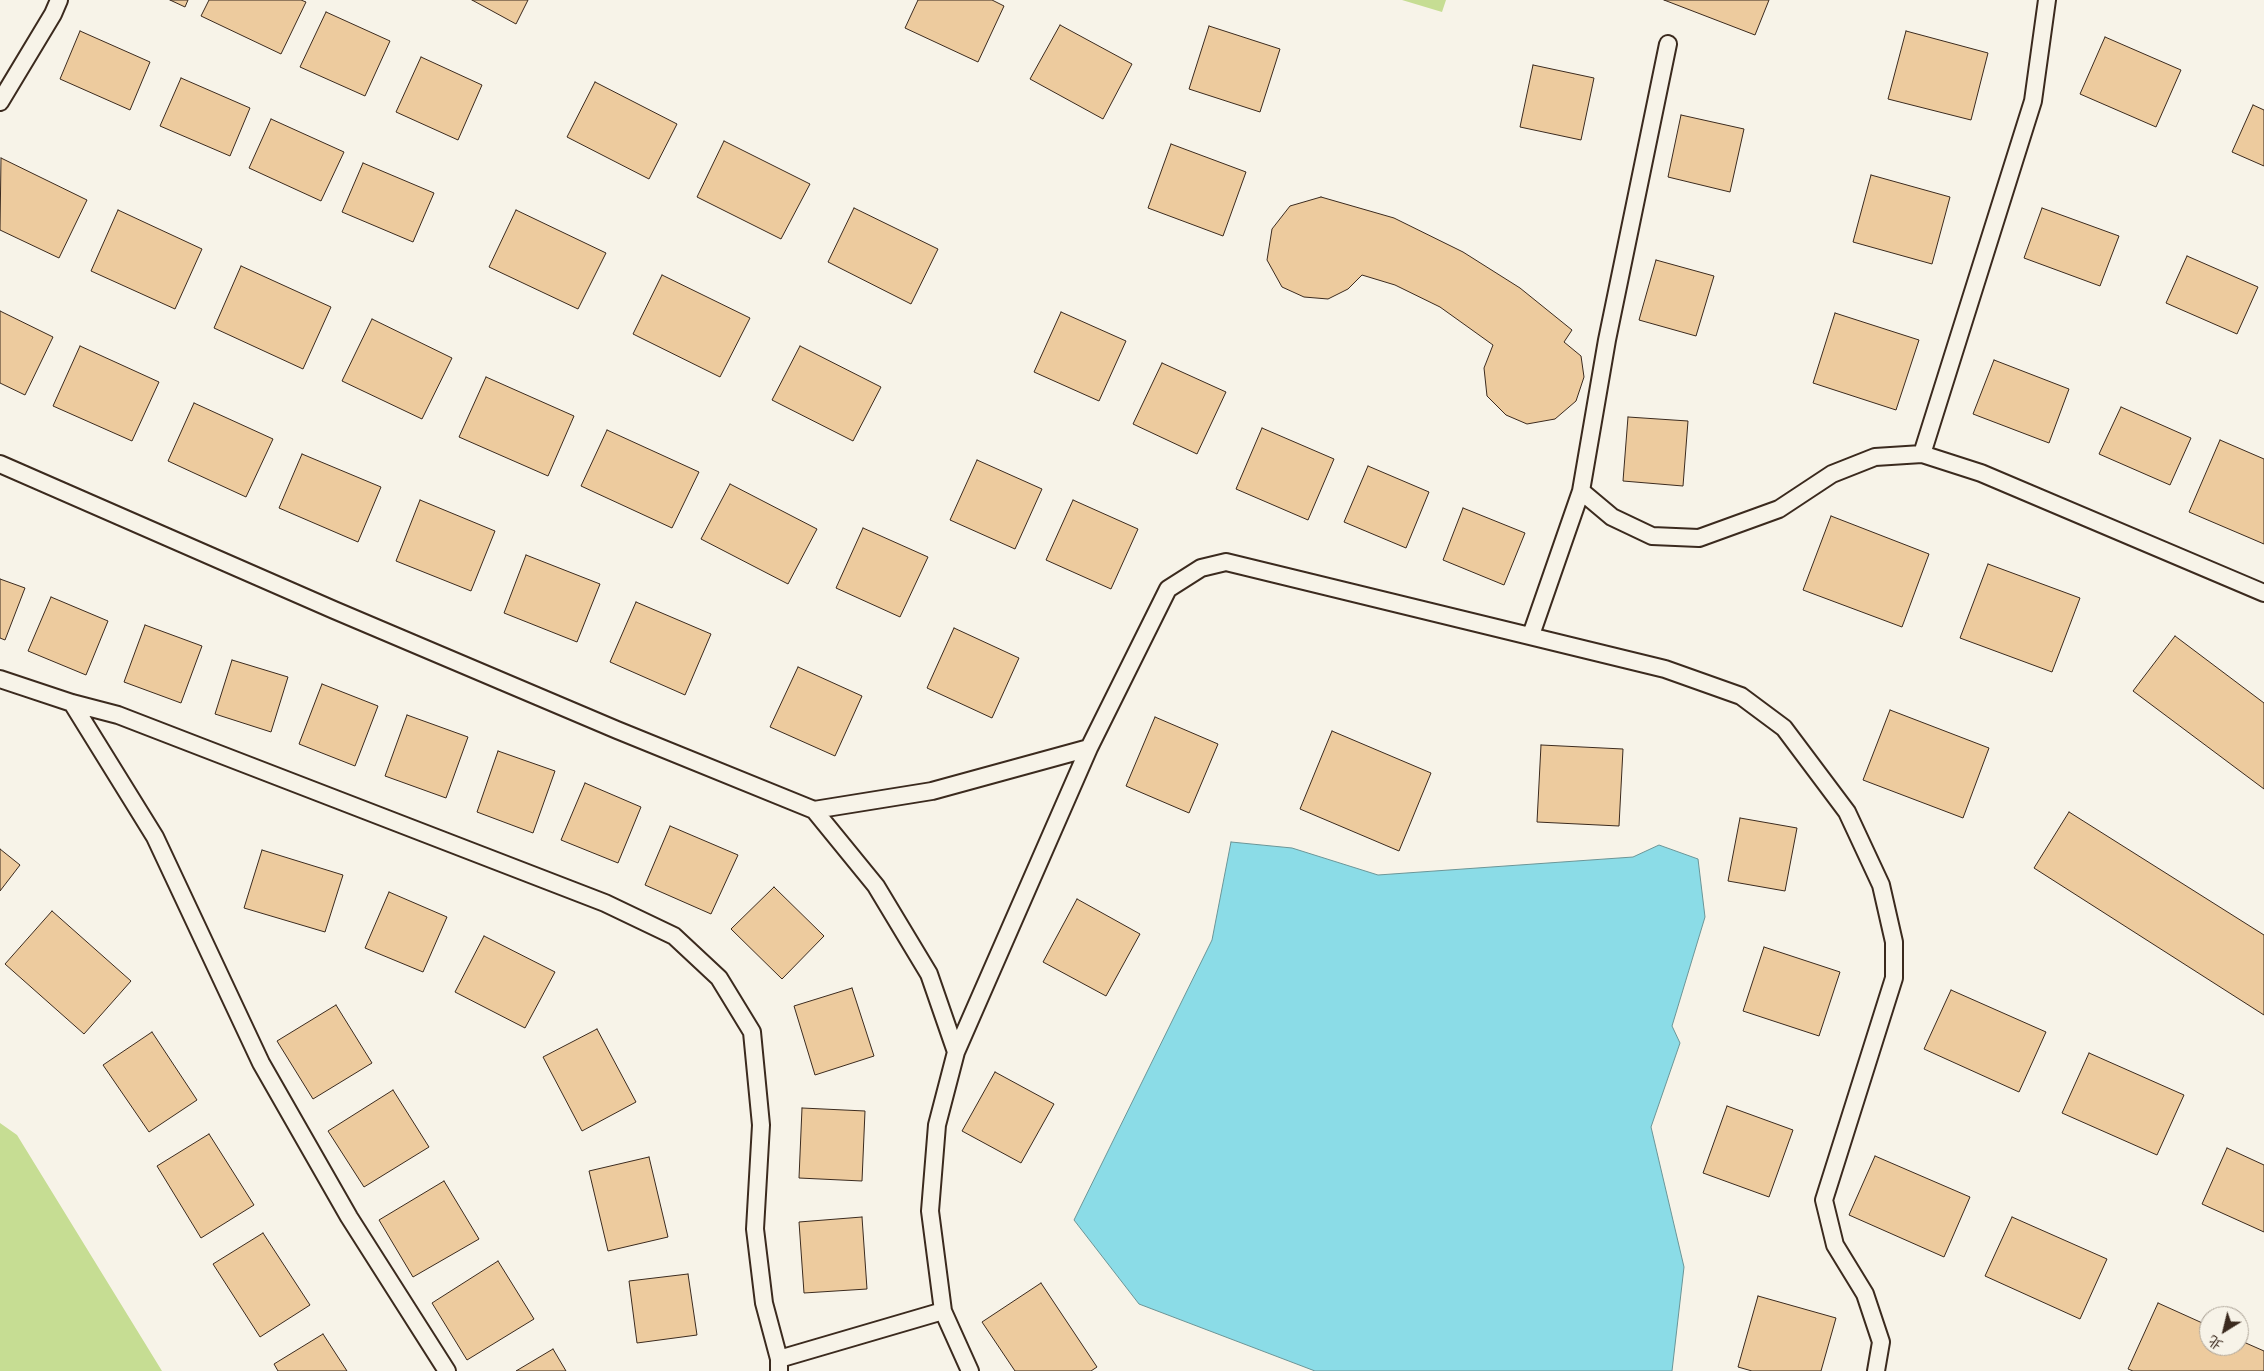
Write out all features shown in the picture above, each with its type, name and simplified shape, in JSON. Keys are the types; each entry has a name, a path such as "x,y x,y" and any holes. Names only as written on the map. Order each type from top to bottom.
{"lane":[{"path":"0,102 60,0"},
{"path":"1922,454 2033,101 2047,0"},
{"path":"1531,635 1582,491 1607,340 1668,44"},
{"path":"1582,491 1612,517 1652,536 1700,538 1779,509 1832,474 1875,456 1922,454 1981,473 2264,593"},
{"path":"0,464 334,610 617,730 814,810 876,886 929,974 956,1052"},
{"path":"970,1371 943,1311 930,1211 937,1125 956,1052 1088,748 1168,589 1200,568 1226,562 1664,669 1741,696 1784,728 1847,812 1881,885 1894,942 1894,978 1824,1200 1835,1245 1865,1294 1881,1342 1876,1371"},
{"path":"0,679 72,703 118,714 605,903 674,936 719,978 752,1032 761,1125 755,1229 764,1303 779,1365 943,1311"},
{"path":"72,703 155,837 261,1063 349,1217 447,1371"},
{"path":"814,810 932,791 1088,748"}],"green space":[{"path":"1402,0 1446,0 1442,12"},
{"path":"0,1123 17,1135 162,1371 0,1371"}],"water":[{"path":"1231,842 1292,848 1378,875 1633,857 1659,845 1698,859 1705,917 1672,1026 1680,1043 1651,1127 1684,1267 1672,1371 1315,1371 1139,1304 1074,1220 1212,940"}],"building":[{"path":"170,0 188,0 185,7"},
{"path":"209,0 301,0 306,2 281,54 201,16"},
{"path":"472,0 528,0 516,24"},
{"path":"918,0 992,0 1004,6 978,62 905,28"},
{"path":"1664,0 1769,0 1755,35"},
{"path":"326,12 390,41 365,96 300,67"},
{"path":"1060,25 1132,64 1103,119 1030,79"},
{"path":"1209,26 1280,49 1260,112 1189,89"},
{"path":"80,31 150,62 130,110 60,79"},
{"path":"1906,31 1988,53 1971,120 1888,99"},
{"path":"2105,37 2181,70 2156,127 2080,94"},
{"path":"421,57 482,85 458,140 396,112"},
{"path":"1533,65 1594,78 1581,140 1520,127"},
{"path":"181,78 250,108 230,156 160,126"},
{"path":"595,82 677,124 649,179 567,137"},
{"path":"2253,105 2264,110 2264,166 2232,152"},
{"path":"1681,115 1744,129 1730,192 1668,177"},
{"path":"271,119 344,152 321,201 249,168"},
{"path":"724,141 810,184 781,239 697,197"},
{"path":"1171,144 1246,172 1223,236 1148,208"},
{"path":"1,158 87,200 59,258 0,230"},
{"path":"363,163 434,193 413,242 342,212"},
{"path":"1871,175 1950,197 1932,264 1853,242"},
{"path":"1321,197 1394,218 1463,252 1520,288 1572,330 1564,342 1581,356 1584,377 1576,401 1555,419 1527,424 1506,415 1487,396 1484,368 1493,345 1440,307 1395,285 1362,275 1348,289 1328,299 1304,297 1282,287 1267,260 1272,229 1290,206"},
{"path":"854,208 938,249 911,304 828,262"},
{"path":"2042,208 2119,236 2100,286 2024,258"},
{"path":"118,210 202,249 175,309 91,271"},
{"path":"516,210 606,253 578,309 489,267"},
{"path":"2187,256 2258,287 2237,334 2166,303"},
{"path":"1656,260 1714,276 1696,336 1639,320"},
{"path":"241,266 331,307 303,369 214,328"},
{"path":"662,275 750,318 720,377 633,334"},
{"path":"0,311 53,337 25,395 0,383"},
{"path":"1061,312 1126,341 1099,401 1034,372"},
{"path":"1835,313 1919,340 1896,410 1813,383"},
{"path":"372,319 452,358 422,419 342,381"},
{"path":"80,346 159,382 132,441 53,406"},
{"path":"800,346 881,387 853,441 772,400"},
{"path":"1994,360 2069,389 2049,443 1973,414"},
{"path":"1162,363 1226,392 1197,454 1133,424"},
{"path":"486,377 574,416 548,476 459,437"},
{"path":"194,403 273,439 246,497 168,461"},
{"path":"2121,407 2191,438 2170,485 2099,454"},
{"path":"1628,417 1688,421 1683,486 1623,481"},
{"path":"1262,428 1334,459 1308,520 1236,489"},
{"path":"607,430 699,472 672,528 581,486"},
{"path":"2220,440 2264,459 2264,544 2189,512"},
{"path":"302,454 381,487 358,542 279,508"},
{"path":"977,460 1042,489 1015,549 950,520"},
{"path":"1368,466 1429,492 1406,548 1344,522"},
{"path":"730,484 817,529 788,584 701,539"},
{"path":"420,500 495,531 471,591 396,561"},
{"path":"1073,500 1138,529 1111,589 1046,560"},
{"path":"1463,508 1525,533 1504,585 1443,560"},
{"path":"1831,516 1929,554 1902,627 1803,590"},
{"path":"863,528 928,557 900,617 836,588"},
{"path":"526,555 600,584 577,642 504,613"},
{"path":"1988,564 2080,598 2052,672 1960,638"},
{"path":"0,579 25,588 5,640 0,638"},
{"path":"51,597 108,621 86,675 28,651"},
{"path":"636,602 711,634 685,695 610,662"},
{"path":"145,625 202,646 181,703 124,682"},
{"path":"954,628 1019,658 992,718 927,688"},
{"path":"2175,636 2264,703 2264,789 2133,691"},
{"path":"232,660 288,677 271,732 215,714"},
{"path":"798,667 862,696 835,756 770,727"},
{"path":"322,684 378,706 355,766 299,744"},
{"path":"1890,710 1989,748 1963,818 1863,780"},
{"path":"407,715 468,737 446,798 385,776"},
{"path":"1155,717 1218,744 1189,813 1126,786"},
{"path":"1332,731 1431,773 1399,851 1300,809"},
{"path":"1541,745 1623,749 1619,826 1537,822"},
{"path":"498,751 555,771 533,833 477,812"},
{"path":"585,783 641,807 618,863 561,840"},
{"path":"2069,812 2264,935 2264,1015 2034,868"},
{"path":"1740,818 1797,828 1785,891 1728,881"},
{"path":"670,826 738,855 711,914 645,885"},
{"path":"0,849 20,865 0,891"},
{"path":"262,850 343,875 325,932 244,908"},
{"path":"774,887 824,936 782,979 731,929"},
{"path":"389,892 447,917 423,972 365,948"},
{"path":"1077,899 1140,934 1106,996 1043,962"},
{"path":"52,911 131,981 84,1034 5,964"},
{"path":"484,936 555,972 525,1028 455,992"},
{"path":"1764,947 1840,972 1819,1036 1743,1011"},
{"path":"852,988 874,1056 815,1075 794,1006"},
{"path":"1951,990 2046,1032 2019,1092 1924,1049"},
{"path":"336,1005 372,1063 313,1099 277,1041"},
{"path":"597,1029 636,1102 582,1131 543,1057"},
{"path":"152,1032 197,1100 149,1132 103,1065"},
{"path":"2089,1053 2184,1095 2157,1155 2062,1113"},
{"path":"995,1072 1054,1104 1021,1163 962,1131"},
{"path":"393,1090 429,1147 364,1187 328,1131"},
{"path":"1727,1106 1793,1130 1769,1197 1703,1173"},
{"path":"802,1108 865,1111 862,1181 799,1178"},
{"path":"209,1134 254,1205 201,1238 157,1166"},
{"path":"2227,1148 2264,1165 2264,1232 2202,1204"},
{"path":"1875,1156 1970,1197 1944,1257 1849,1215"},
{"path":"649,1157 668,1237 608,1251 589,1171"},
{"path":"444,1181 479,1239 413,1277 379,1220"},
{"path":"862,1217 867,1289 804,1293 799,1222"},
{"path":"2012,1217 2107,1259 2080,1319 1985,1276"},
{"path":"263,1233 310,1305 260,1337 213,1264"},
{"path":"498,1261 534,1319 467,1360 432,1303"},
{"path":"688,1274 697,1335 637,1343 629,1281"},
{"path":"1041,1283 1097,1367 1091,1371 1015,1371 982,1322"},
{"path":"1758,1296 1836,1318 1821,1371 1752,1371 1738,1367"},
{"path":"2158,1303 2199,1321 2199,1356 2249,1356 2249,1344 2264,1351 2264,1371 2133,1371 2128,1369"},
{"path":"323,1334 347,1371 278,1371 274,1364"},
{"path":"553,1349 566,1371 516,1371"}]}
